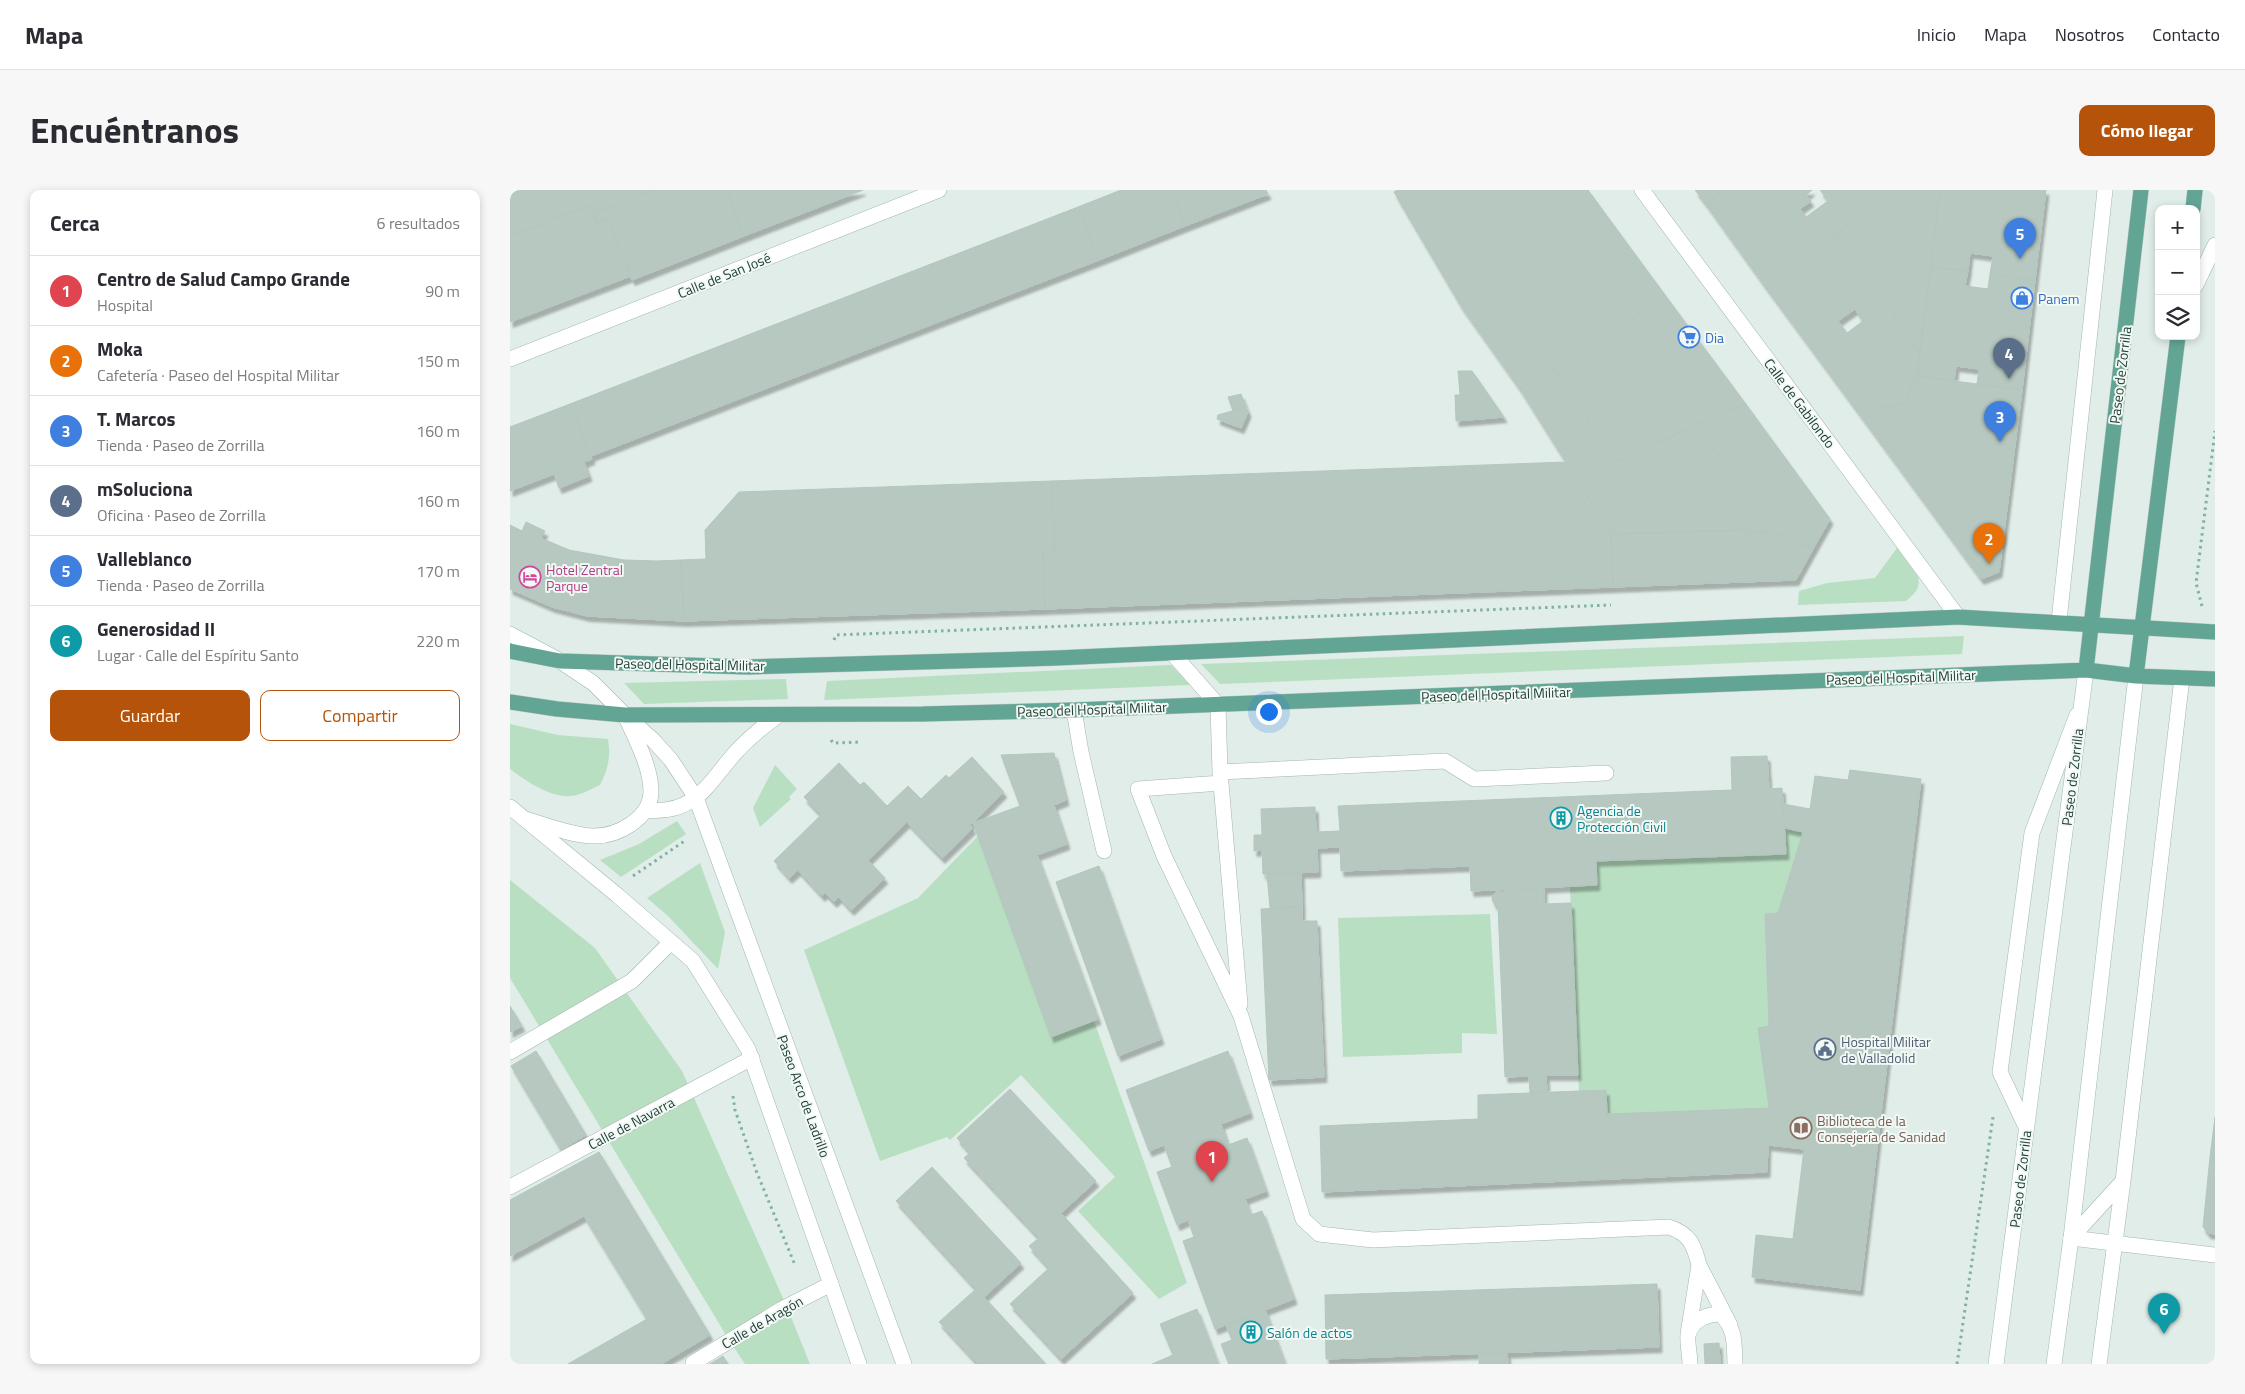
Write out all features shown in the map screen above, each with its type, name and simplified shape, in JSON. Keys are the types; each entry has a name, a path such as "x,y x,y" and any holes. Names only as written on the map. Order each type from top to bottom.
{"main road":[{"name":"Paseo de Zorrilla","path":"2086,670 2142,190"},
{"path":"2193,205 2195,190"},
{"path":"2136,676 2144,627 2178,340"},
{"name":"Paseo del Hospital Militar","path":"560,661 748,667 1172,653 1958,616 2215,632"},
{"name":"Paseo Arco de Ladrillo","path":"510,651 560,661"},
{"name":"Paseo del Hospital Militar","path":"625,715 777,716 1074,710 2086,670 2136,676 2215,679"},
{"path":"510,702 558,709 625,715"}],"street":[{"name":"Calle de San José","path":"510,359 939,190"},
{"name":"Calle de Gabilondo","path":"1642,190 1958,616"},
{"path":"2059,621 2106,190"},
{"path":"2200,276 2215,245"},
{"name":"Paseo Arco de Ladrillo","path":"510,634 560,661 593,683 653,740 671,760 696,798 904,1364"},
{"path":"1172,653 1218,705 1221,777 1241,1016"},
{"name":"Paseo de Zorrilla","path":"1996,1364 2086,670"},
{"path":"2054,1364 2072,1238 2136,676"},
{"path":"2100,1364 2182,678"},
{"path":"2026,1127 2000,1072 2032,833 2081,707"},
{"path":"1074,710 1081,752 1104,851"},
{"name":"Paseo Arco de Ladrillo","path":"625,715 648,774 651,792 646,810"},
{"path":"525,819 593,836 624,828 637,821 646,810 658,811 682,805 696,798 708,788 736,751 777,716"},
{"path":"1606,773 1474,779 1445,761 1221,777 1138,789 1167,864 1241,1016 1303,1219 1319,1234 1373,1240 1669,1227 1682,1231 1694,1248 1699,1265 1734,1334 1735,1364"},
{"path":"510,807 694,961 752,1058 860,1364"},
{"path":"510,1052 632,981 671,942"},
{"name":"Calle de Navarra","path":"510,1187 752,1058"},
{"path":"2072,1238 2123,1180"},
{"path":"2072,1238 2215,1255"},
{"path":"1690,1364 1688,1334 1699,1265"},
{"name":"Calle de Aragón","path":"693,1363 782,1309 831,1284"},
{"path":"1688,1334 1700,1319 1710,1314 1720,1314 1730,1324"}],"path":[{"path":"2192,630 2205,614 2196,583 2215,431"},
{"path":"836,635 1618,605"},
{"path":"617,895 626,880 706,827"},
{"path":"730,1070 735,1110 757,1173 808,1296"},
{"path":"1957,1364 2000,1072"}],"green space":[{"path":"1897,548 1919,581 1918,588 1906,601 1798,605 1799,591 1827,583 1875,578"},
{"path":"1964,636 1962,654 1220,684 1201,664"},
{"path":"1171,665 1190,685 824,700 827,681"},
{"path":"786,679 788,699 644,704 624,683"},
{"path":"510,724 558,735 608,739 608,763 600,785 586,792 563,796 546,791 523,778 510,769"},
{"path":"775,765 797,789 789,797 791,799 760,827 753,808"},
{"path":"677,821 686,834 621,877 600,860 639,844"},
{"path":"1785,828 1803,832 1778,913 1765,914 1769,1026 1758,1028 1769,1108 1607,1114 1606,1090 1579,1091 1570,887 1597,885 1596,861 1786,853"},
{"path":"978,836 1051,1037 1094,1021 1187,1283 1159,1299 1078,1211 1115,1177 1021,1075 950,1140 947,1137 880,1161 804,950 918,898"},
{"path":"700,863 725,932 718,969 668,916 647,898"},
{"path":"510,880 595,948 682,1071 787,1307 810,1364 745,1364 729,1340 510,978"},
{"path":"1490,914 1497,1034 1462,1033 1462,1053 1343,1057 1338,918"}],"building":[{"path":"510,190 608,190 590,205 510,236"},
{"path":"608,190 654,190 593,213 597,223 608,219 631,276 510,322 510,236 590,205"},
{"path":"654,190 726,190 744,236 632,280 608,219 597,223 593,213"},
{"path":"726,190 863,190 744,236"},
{"path":"1121,190 1171,190 1185,226 1099,260 1078,207"},
{"path":"1171,190 1266,190 1268,194 1185,226"},
{"path":"1397,190 1588,190 1604,212 1461,306 1394,192"},
{"path":"1695,190 1724,190 1706,204"},
{"path":"1724,190 1812,190 1806,195 1811,201 1800,209 1806,217 1828,201 1847,226 1765,286 1706,204"},
{"path":"1820,190 1940,190 1920,352 1893,316 1904,307 1888,285 1877,293 1835,235 1847,226"},
{"path":"1940,190 2046,190 2035,280 1990,274 1993,256 1970,253 1968,271 1931,267"},
{"path":"1078,207 1099,260 591,456 570,404"},
{"path":"1604,212 1665,295 1623,326 1520,389 1461,306"},
{"path":"1835,235 1877,293 1888,285 1904,307 1893,316 1920,352 1917,376 1904,404 1880,408 1864,420 1765,286","holes":["1855,309 1863,321 1847,333 1838,321"]},
{"path":"1931,267 1968,271 1965,286 1988,289 1990,274 2035,280 2022,390 1977,384 1979,369 1956,366 1954,381 1917,376"},
{"path":"1665,295 1745,403 1615,462 1555,368 1623,326"},
{"path":"1555,368 1615,462 1696,425 1769,525 1766,532 1749,533 1748,530 1611,534 1520,389"},
{"path":"1458,371 1472,371 1504,417 1456,421 1455,395 1460,395"},
{"path":"1917,376 2022,390 1999,572 1981,579 1864,420 1880,408 1904,404"},
{"path":"1241,394 1246,407 1233,411 1228,397"},
{"path":"1745,403 1830,519 1813,549 1768,529 1769,525 1696,425"},
{"path":"570,404 592,459 584,462 589,476 559,488 554,474 510,491 510,427"},
{"path":"1246,407 1248,412 1241,428 1217,419 1218,415"},
{"path":"1566,462 1611,534 1613,587 1045,609 1043,552 1055,552 1052,481"},
{"path":"1052,481 1055,552 1043,552 1045,609 684,621 681,560 706,559 705,530 739,492"},
{"path":"526,522 545,531 541,538 569,550 624,560 681,560 684,621 587,616 552,607 510,589 510,525 522,531"},
{"path":"1768,529 1813,549 1796,580 1613,587 1611,534 1748,530 1749,533 1766,532"},
{"path":"1054,753 1066,800 1054,805 1067,844 1037,855 1098,1019 1051,1037 973,823 1020,806 1001,755"},
{"name":"Agencia de Protección Civil","path":"1767,756 1769,789 1782,788 1786,854 1596,861 1597,885 1471,891 1470,866 1341,871 1340,847 1317,848 1318,872 1263,874 1262,850 1254,851 1254,835 1262,835 1261,809 1315,807 1316,832 1340,831 1338,806 1732,790 1731,757"},
{"path":"972,757 1004,792 970,825 973,828 942,858 907,822 868,860 885,878 851,910 839,897 834,902 825,893 822,896 798,870 789,878 774,861 821,815 804,797 839,763 860,785 864,782 887,806 908,786 921,799 946,775 949,778"},
{"name":"Hospital Militar de Valladolid","path":"1850,770 1921,779 1860,1290 1752,1277 1756,1235 1793,1239 1804,1149 1768,1145 1767,1172 1322,1192 1320,1126 1478,1119 1478,1095 1606,1090 1607,1114 1769,1108 1758,1028 1769,1026 1765,914 1778,913 1803,832 1785,828 1783,804 1810,809 1815,776 1848,780"},
{"path":"1099,866 1161,1039 1118,1056 1056,882"},
{"path":"1301,872 1302,907 1270,908 1267,874"},
{"path":"1544,888 1544,904 1571,903 1578,1075 1546,1075 1547,1092 1530,1093 1529,1076 1505,1077 1498,906 1492,900 1493,895 1497,892"},
{"path":"1302,907 1302,921 1317,921 1324,1077 1269,1080 1261,909"},
{"path":"510,1006 522,1026 510,1032"},
{"path":"536,1051 586,1135 561,1150 511,1066"},
{"path":"1228,1051 1250,1113 1221,1124 1228,1145 1247,1138 1266,1191 1245,1199 1251,1215 1262,1211 1294,1299 1215,1329 1183,1241 1194,1237 1188,1220 1177,1225 1157,1172 1172,1167 1164,1145 1149,1151 1126,1090"},
{"path":"1010,1089 1096,1181 1061,1213 1133,1293 1061,1359 1010,1304 1049,1268 1029,1246 1039,1238 964,1158 970,1153 957,1138"},
{"path":"2215,1117 2215,1158 2210,1157"},
{"path":"599,1152 710,1335 661,1364 568,1364 647,1319 584,1216 510,1256 510,1200"},
{"path":"2210,1157 2215,1158 2215,1234 2208,1233 2203,1227"},
{"path":"932,1167 1021,1263 984,1297 1046,1364 978,1364 939,1322 976,1289 896,1201"},
{"path":"1657,1284 1659,1347 1326,1359 1325,1295"},
{"path":"1197,1309 1218,1364 1152,1364 1173,1355 1160,1324"},
{"name":"Salón de actos","path":"1265,1310 1285,1364 1229,1364 1221,1344 1232,1340 1226,1325"},
{"path":"1719,1343 1720,1364 1705,1364 1704,1344"},
{"path":"1507,1352 1508,1364 1479,1364 1479,1353"},
{"path":"723,1356 728,1364 710,1364"}],"place":[{"name":"Valleblanco","path":"2020,259"},
{"name":"Panem","path":"2022,298"},
{"name":"Dia","path":"1689,337"},
{"name":"mSoluciona","path":"2009,379"},
{"name":"T. Marcos","path":"2000,442"},
{"name":"Moka","path":"1989,564"},
{"name":"Hotel Zentral Parque","path":"530,577"},
{"name":"Agencia de Protección Civil","path":"1561,818"},
{"name":"Hospital Militar de Valladolid","path":"1825,1049"},
{"name":"Biblioteca de la Consejería de Sanidad","path":"1801,1128"},
{"name":"Centro de Salud Campo Grande","path":"1212,1182"},
{"name":"Salón de actos","path":"1251,1332"},
{"name":"Generosidad II","path":"2164,1334"}]}
